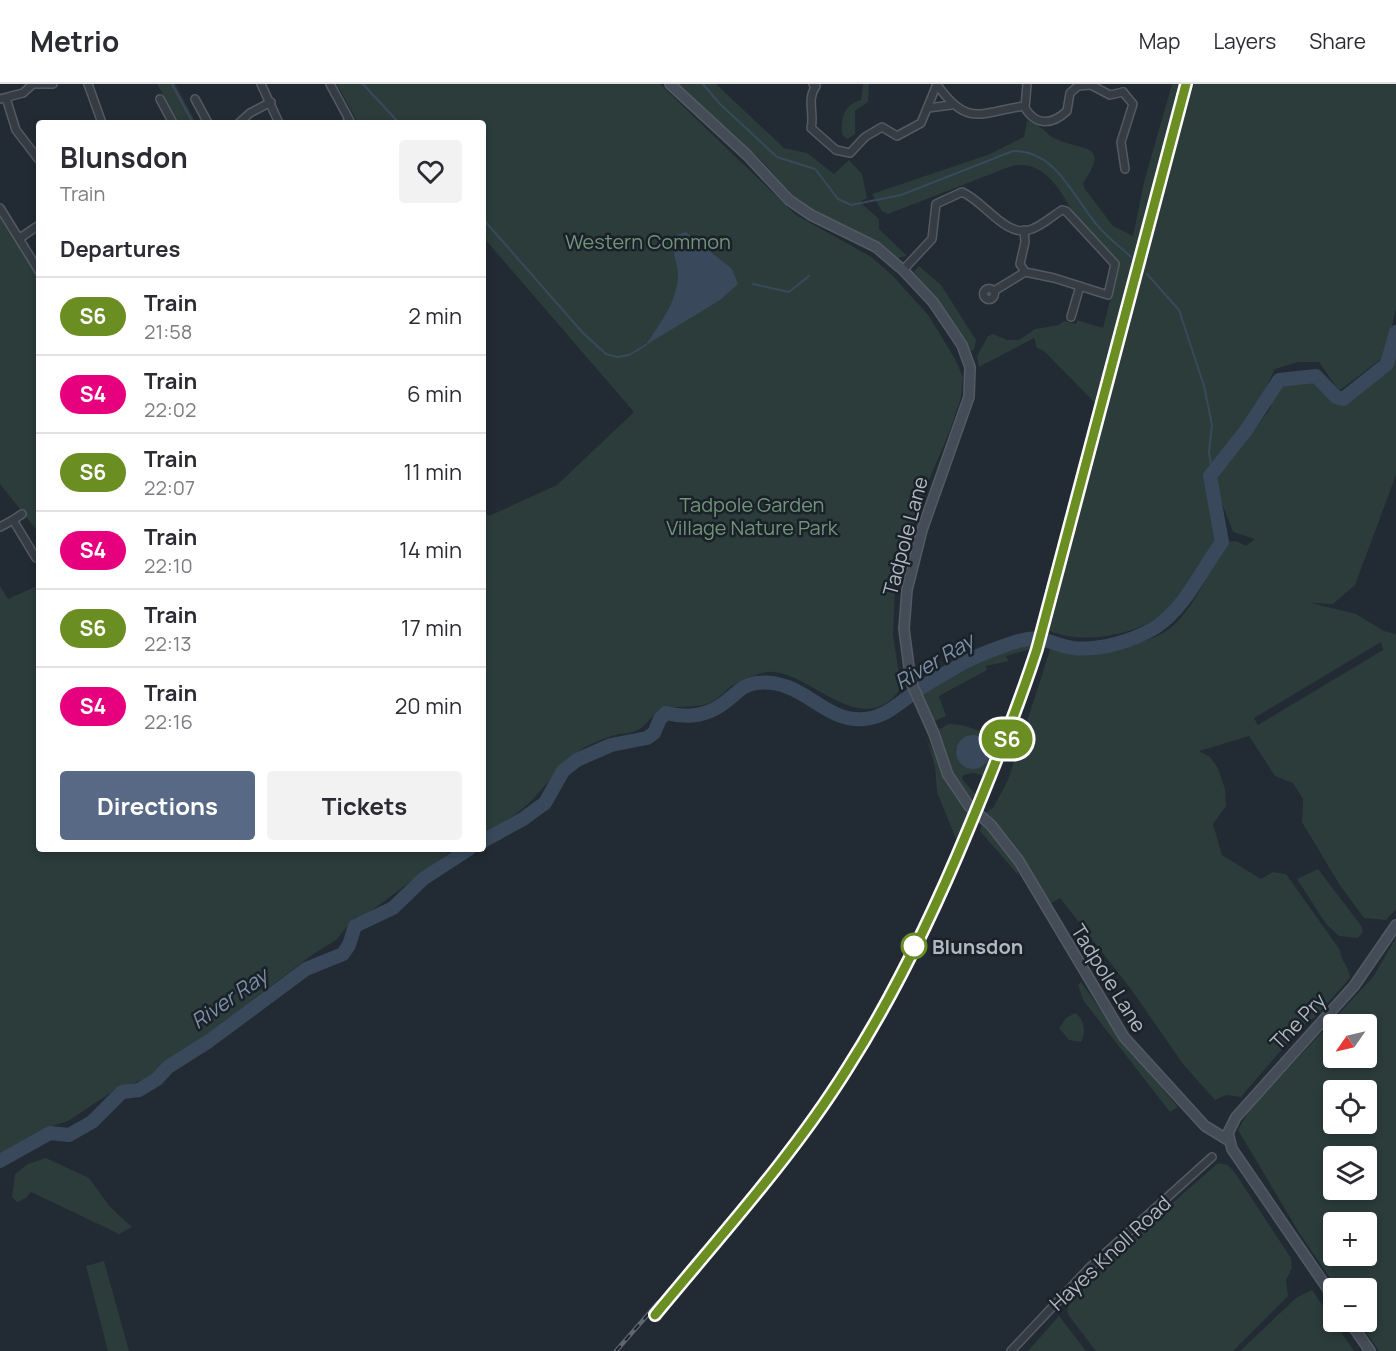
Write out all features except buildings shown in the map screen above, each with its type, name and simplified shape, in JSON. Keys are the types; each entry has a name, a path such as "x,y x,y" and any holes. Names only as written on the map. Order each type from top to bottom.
{"street":[{"path":"36,156 17,132 3,98 23,93 34,84 53,84"},
{"path":"88,84 101,120"},
{"path":"261,84 278,120"},
{"path":"330,84 348,120"},
{"name":"Tadpole Lane","path":"670,84 747,155 789,200 811,215 876,247 903,270 933,302 957,337 968,359 971,376 966,411 930,501 909,578 903,629 909,677 948,775 969,806 991,825 1019,861 1124,1037 1205,1126 1228,1140"},
{"path":"813,84 816,86 811,96 811,128 836,150 852,152 865,137 882,128 887,119"},
{"path":"1027,84 1024,106 1036,121 1049,122 1067,111 1070,93 1078,86 1091,85 1110,95 1123,92"},
{"path":"1123,92 1127,84"},
{"path":"882,128 894,135 902,135 919,125 938,85"},
{"path":"938,85 951,105"},
{"path":"1123,92 1133,104 1121,142 1125,169"},
{"path":"160,99 170,120"},
{"path":"195,99 206,120"},
{"path":"242,120 250,113 271,102"},
{"path":"928,108 951,105 979,115 1024,106"},
{"path":"903,270 932,239 935,205 958,193 965,192 986,206 1002,224 1024,230 1032,229 1062,210 1066,211 1115,264 1108,295 1025,272 1020,264 1025,247 1024,230"},
{"path":"0,208 36,266"},
{"path":"20,238 36,227"},
{"path":"994,291 1025,272"},
{"path":"1071,317 1080,286"},
{"path":"0,527 22,514"},
{"path":"13,520 36,558"},
{"name":"The Pry","path":"1228,1140 1229,1128 1236,1117 1354,986 1396,925"},
{"path":"1228,1140 1323,1282"},
{"name":"Hayes Knoll Road","path":"1011,1351 1090,1267 1212,1157"},
{"path":"1357,1332 1370,1351"}],"green space":[{"path":"157,84 175,84 194,120 177,120"},
{"name":"Tadpole Garden Village Nature Park","path":"337,84 660,84 796,215 870,256 892,275 929,316 963,377 961,397 949,433 923,494 895,588 893,635 901,688 885,704 868,709 850,706 778,673 758,674 736,683 707,704 662,710 638,730 606,738 582,749 567,761 523,808 486,832 486,513 489,516 557,485 634,412 486,240 486,120 356,120"},
{"path":"677,84 716,84 784,148 807,153 834,174 849,160 862,174 867,198 860,202 879,219 879,229 907,256 898,258 870,239 803,207 761,160 685,94"},
{"path":"863,84 869,84 868,102 855,111 855,134 847,139 842,134 843,117 847,108 861,100"},
{"path":"1172,84 1182,84 1131,287 1099,398 1095,403 1044,351 1037,348 1034,338 979,367 977,356 988,336 993,334 1007,340 1019,340 1035,329 1059,325 1064,321 1076,324 1077,320 1103,328 1117,273 1117,263 1085,230 1055,185 1036,168 1023,165 1009,167 888,214 882,211 872,194 990,154 1024,137 1027,120 1052,137 1083,147 1094,154 1091,170 1083,183 1085,189 1113,226 1133,236 1144,182"},
{"path":"1190,84 1396,84 1396,309 1385,356 1339,391 1319,362 1298,362 1275,369 1254,412 1208,473 1218,541 1176,602 1150,622 1116,634 1097,637 1062,635 1047,630"},
{"path":"0,214 36,275 36,529 0,484"},
{"path":"919,266 941,285 976,340 974,350 971,351 941,304 914,272"},
{"path":"1396,356 1396,475 1355,585 1333,604 1311,603 1356,614 1384,631 1396,634 1396,909 1386,920 1364,918 1339,884 1302,822 1303,799 1293,783 1275,776 1249,736 1199,751 1210,757 1218,768 1225,789 1226,806 1213,824 1222,855 1261,879 1273,872 1286,874 1340,950 1350,978 1315,1017 1301,1027 1241,1097 1226,1095 1215,1100 1183,1064 1133,992 1060,898 1048,905 985,813 993,808 1008,780 1051,647 1056,644 1079,652 1092,652 1144,641 1163,633 1178,621 1194,600 1227,542 1236,541 1246,546 1255,539 1233,532 1215,485 1216,474 1245,437 1254,431 1271,407 1269,401 1281,382 1316,378 1331,398 1339,403 1384,370","holes":["1381,642 1383,650 1258,725 1254,718"]},
{"path":"0,586 8,599 36,586 36,852 450,852 367,914 354,918 336,940 312,955 150,1077 115,1090 68,1121 46,1128 0,1155"},
{"path":"1035,642 1034,648 1006,656 1009,661 986,666 987,670 939,696 946,716 933,722 923,695 927,688 1007,648"},
{"path":"949,724 962,725 998,737 986,777 974,773 963,775 962,779 976,795 970,800 948,768 938,730","holes":["978,735 990,753 984,765 960,762 955,749 968,736"]},
{"path":"926,737 948,784 957,799 971,814 956,839 937,792 935,766"},
{"path":"982,822 1010,855 1020,877 980,831"},
{"path":"1318,869 1362,927 1363,932 1358,938 1339,936 1326,924 1297,879"},
{"path":"1396,938 1396,1351 1379,1351 1366,1332 1377,1332 1377,1278 1330,1278 1298,1231 1238,1130 1248,1112 1323,1031 1323,1068 1377,1068 1377,1014 1339,1014 1373,977"},
{"path":"1081,982 1126,1046 1178,1107 1170,1112 1083,1000 1078,985"},
{"path":"1075,1013 1084,1026 1081,1042 1069,1040 1059,1028 1066,1018"},
{"path":"46,1158 89,1178 110,1207 132,1227 119,1234 31,1192 26,1198 17,1202 12,1197 15,1174 28,1164"},
{"path":"1218,1163 1228,1165 1235,1173 1291,1258 1292,1268 1286,1280 1288,1296 1233,1351 1096,1351 1069,1316 1067,1310 1071,1301 1125,1245"},
{"path":"104,1261 129,1351 108,1351 86,1266"},
{"path":"1312,1290 1323,1306 1323,1332 1341,1332 1354,1351 1240,1351 1296,1298"},
{"path":"1059,1316 1086,1351 1028,1351"}],"water":[{"path":"686,232 732,269 738,284 720,300 646,345 666,313 674,295 678,271 674,240 676,235"},
{"path":"973,735 985,740 990,752 985,764 973,769 961,764 956,752 961,740"}],"waterway":[{"path":"172,84 191,120"},
{"path":"363,84 396,120"},
{"path":"703,84 720,104 777,157 815,169 838,199 851,205 901,195 1013,151 1041,158 1062,177 1097,225 1131,257"},
{"path":"486,222 583,333 606,354 617,357 629,355 646,345"},
{"path":"1147,274 1179,310 1204,386 1212,425 1209,452 1212,471"},
{"path":"753,284 789,292 809,276"},
{"name":"River Ray","path":"486,839 523,819 545,803 563,771 577,760 611,745 647,738 654,733 660,719 666,713 683,716 715,709 751,684 772,683 787,687 836,714 850,718 872,718 898,705 964,662 1012,643 1038,639 1073,648 1094,648 1127,641 1156,627 1176,610 1222,542 1210,476 1247,429 1279,380 1316,376 1336,397 1343,399 1387,364 1396,332"},
{"name":"River Ray","path":"0,1161 50,1133 69,1135 92,1122 122,1092 139,1090 157,1079 168,1067 209,1041 306,969 343,954 349,945 355,926 393,908 423,879 464,852"}],"railway":[{"path":"655,1315 756,1195 826,1102 865,1041 897,982 955,861 987,785 1037,649 1186,84"},
{"path":"616,1351 658,1303"}],"train":[{"name":"S6","path":"655,1315 757,1194 847,1070 947,882 1006,741 1037,649 1069,535 1186,84"}],"place":[{"name":"Blunsdon","path":"914,946"}],"park label":[{"name":"Western Common","path":"648,241"}]}
